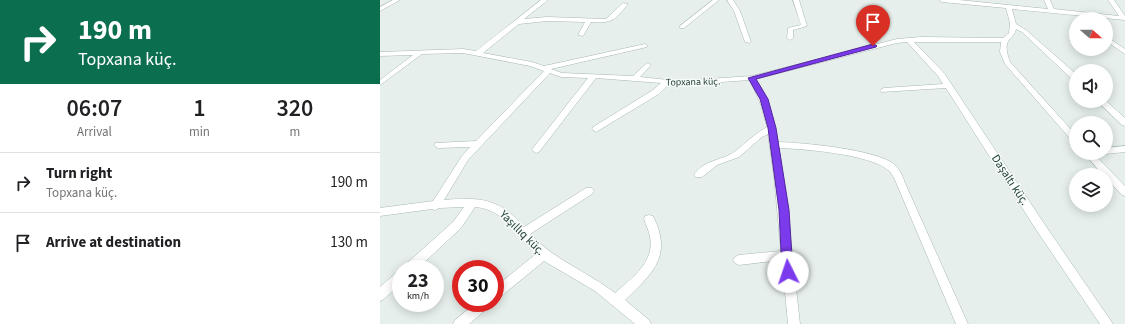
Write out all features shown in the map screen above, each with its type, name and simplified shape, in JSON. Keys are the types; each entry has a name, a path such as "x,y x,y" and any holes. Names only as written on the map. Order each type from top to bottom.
{"street":[{"path":"380,9 397,0"},
{"path":"478,53 545,0"},
{"path":"682,27 716,0"},
{"path":"730,0 737,11 748,42"},
{"path":"790,38 790,29 804,26 796,0"},
{"path":"942,0 970,1 1069,12"},
{"path":"1047,0 1052,11"},
{"path":"1111,0 1124,18"},
{"path":"516,22 547,19 588,22 610,20 625,4"},
{"path":"1009,6 1013,25 1012,32 1005,40 1003,53 1007,63 1013,72 1069,132"},
{"path":"1113,17 1124,18"},
{"path":"581,35 588,22"},
{"path":"1013,25 1024,31 1069,72"},
{"name":"Topxana küç.","path":"380,54 449,51 478,53 546,70 560,75 635,78 666,83 752,78 852,51 909,40 1005,40"},
{"name":"Daşaltı küç.","path":"909,40 934,66 1041,228 1108,324"},
{"path":"1113,43 1125,52"},
{"path":"435,206 458,168 546,70 645,46"},
{"path":"380,83 421,53"},
{"path":"635,78 648,65"},
{"path":"536,150 593,77"},
{"path":"752,78 764,99 772,128 784,210 786,255 794,324"},
{"path":"596,128 656,92 666,83"},
{"path":"884,90 948,86"},
{"path":"1109,108 1125,123"},
{"path":"699,175 714,162 736,155 759,135 772,128"},
{"path":"438,145 478,144"},
{"path":"774,144 814,147 869,158 890,166 895,172 903,188 962,324"},
{"path":"1113,150 1125,149"},
{"path":"1095,160 1125,192"},
{"path":"522,233 590,191"},
{"path":"419,260 457,225 472,203"},
{"name":"Yaşıllıq küç.","path":"380,212 472,203 484,204 499,210 543,255 558,266 591,283 616,300 645,324"},
{"path":"616,300 645,271 653,260 656,250 656,239 649,219"},
{"path":"504,287 543,255"},
{"path":"739,260 786,255"},
{"path":"380,295 392,284"},
{"path":"459,324 474,312"}],"route":[{"path":"788,272 784,210 772,128 764,99 752,78 873,46"}]}
